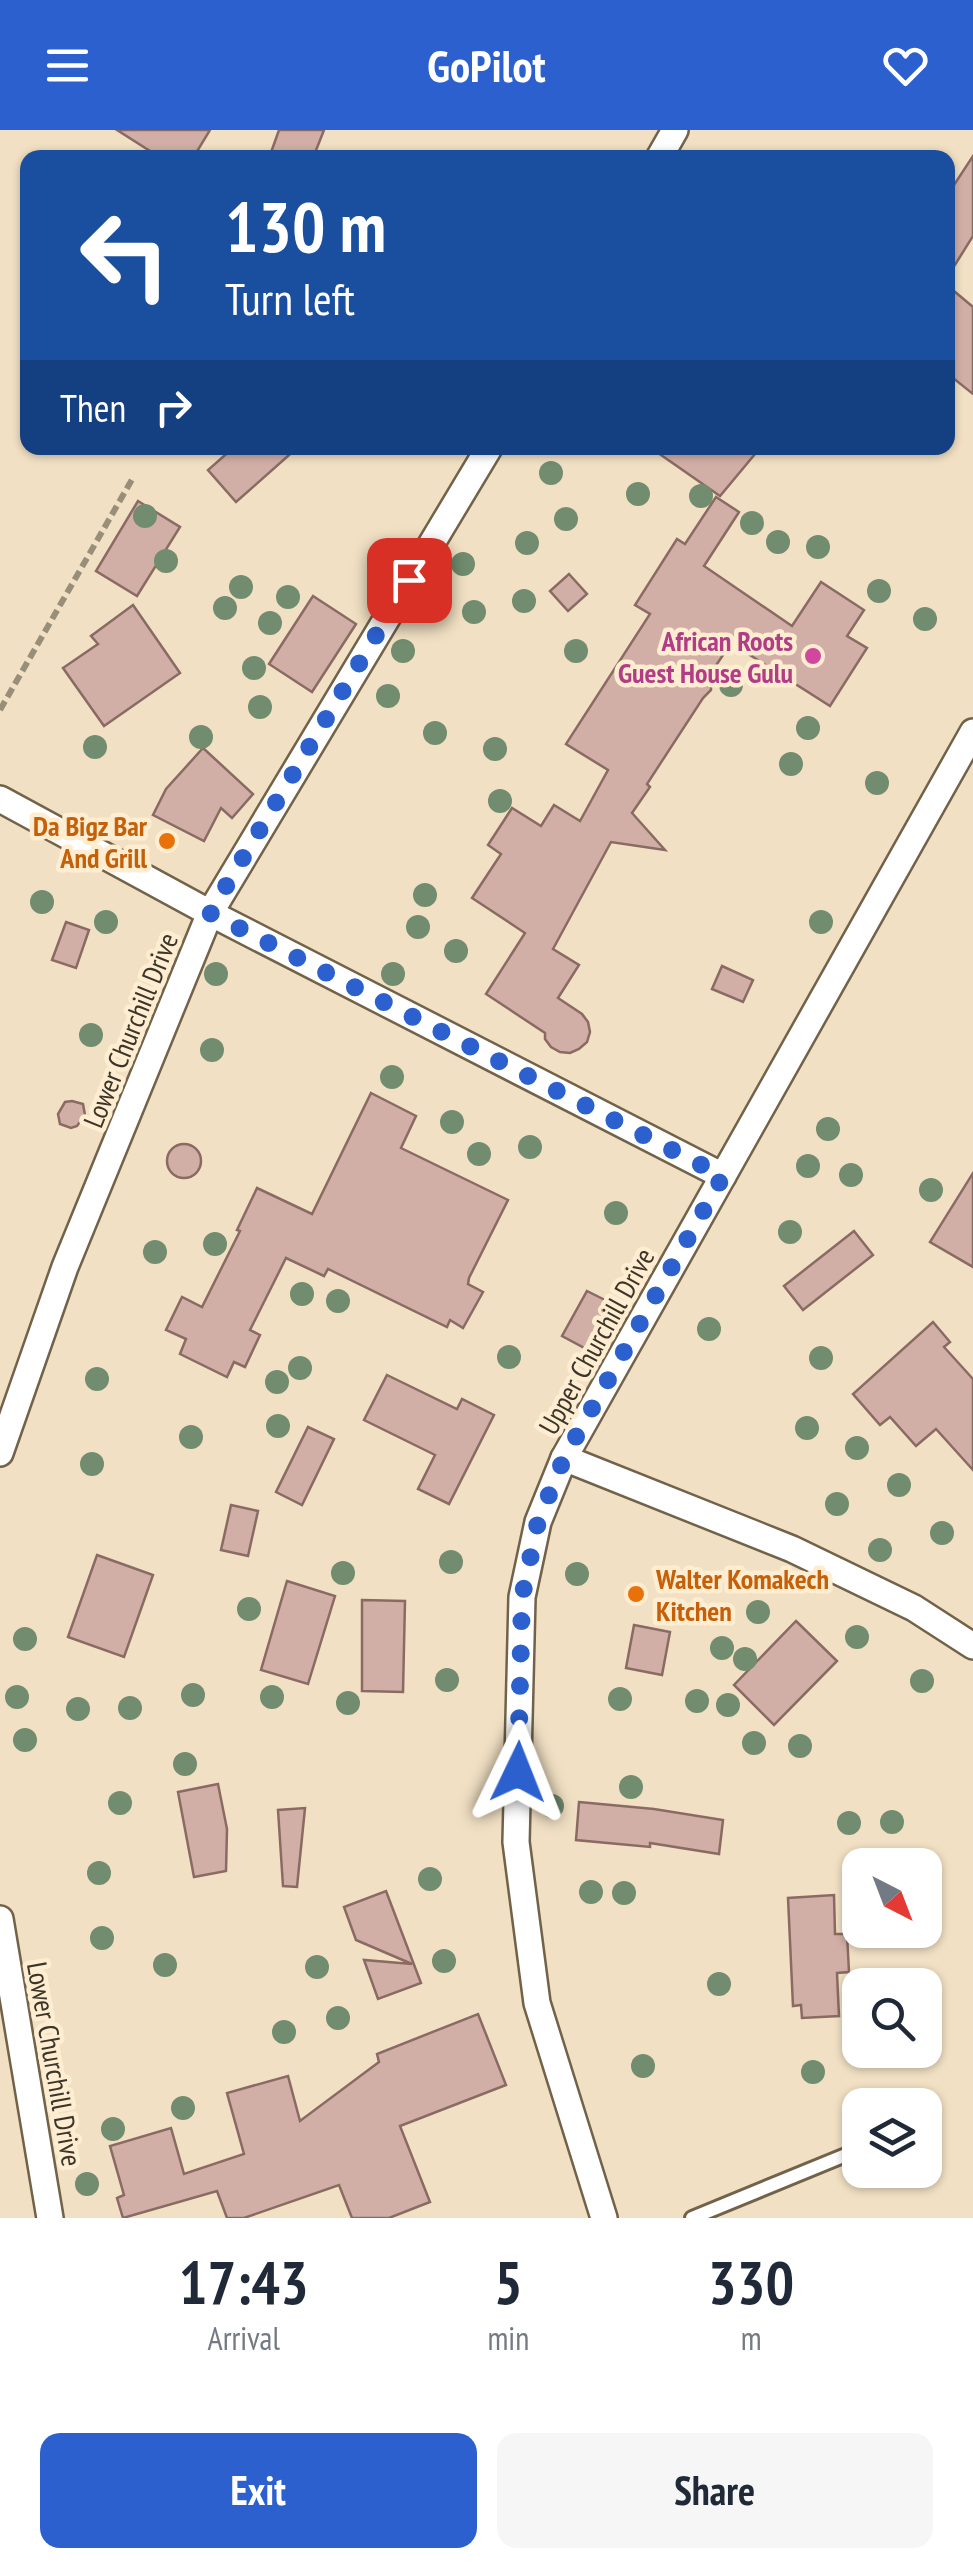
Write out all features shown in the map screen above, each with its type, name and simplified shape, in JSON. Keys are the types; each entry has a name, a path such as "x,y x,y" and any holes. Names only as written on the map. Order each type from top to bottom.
{"street":[{"name":"Lower Churchill Drive","path":"0,1454 66,1267 210,913 485,455"},
{"name":"Upper Churchill Drive","path":"604,2218 537,2003 516,1842 522,1597 538,1522 564,1458 973,732"},
{"path":"0,799 210,913 723,1176"},
{"path":"564,1458 792,1549 914,1608 973,1646"},
{"name":"Lower Churchill Drive","path":"0,1920 50,2218"}],"lane":[{"path":"692,2218 842,2157"}],"path":[{"path":"0,710 134,476"}],"building":[{"path":"117,130 210,130 198,150 148,150"},
{"path":"279,130 324,130 316,150 272,150"},
{"path":"973,156 973,236 955,265 955,183"},
{"path":"955,292 973,307 973,394 955,380"},
{"path":"225,455 289,455 236,502 208,470"},
{"path":"661,455 754,455 720,496"},
{"path":"716,497 739,512 704,566 792,626 821,582 864,610 847,636 867,648 830,706 731,643 711,673 711,690 647,784 650,787 632,813 665,850 611,842 553,949 579,965 558,998 582,1014 590,1032 579,1049 560,1052 551,1047 545,1033 486,994 525,933 472,898 501,854 488,845 512,808 541,826 554,805 580,821 608,770 566,744 650,614 635,605 677,539 685,544"},
{"path":"138,501 180,527 137,596 96,571"},
{"path":"569,574 587,594 568,611 550,591"},
{"path":"313,596 356,624 312,692 269,664"},
{"path":"133,605 180,673 104,726 63,668 98,644 91,636"},
{"path":"203,748 253,794 232,818 221,808 204,841 153,815 166,789"},
{"path":"66,922 89,930 76,968 52,960"},
{"path":"722,966 753,980 743,1002 712,989"},
{"path":"371,1093 416,1116 401,1148 508,1200 469,1278 468,1284 483,1292 463,1328 450,1320 447,1327 328,1269 324,1276 286,1258 250,1330 260,1335 245,1367 234,1362 227,1377 180,1354 186,1339 166,1330 182,1297 202,1307 257,1188 312,1214"},
{"path":"65,1102 83,1104 85,1115 71,1128 60,1124 58,1114"},
{"path":"184,1144 196,1149 201,1161 196,1173 184,1178 172,1173 167,1161 172,1149"},
{"path":"973,1173 973,1267 930,1242"},
{"path":"854,1231 873,1255 803,1310 784,1286"},
{"path":"587,1291 617,1306 592,1352 562,1336"},
{"path":"933,1322 950,1342 944,1347 973,1379 973,1470 936,1429 916,1446 890,1417 880,1425 853,1394"},
{"path":"387,1375 457,1409 462,1399 494,1415 449,1504 418,1489 435,1455 364,1420"},
{"path":"308,1427 334,1439 302,1505 276,1492"},
{"path":"231,1505 258,1511 248,1556 221,1550"},
{"path":"97,1555 153,1575 124,1657 68,1637"},
{"path":"287,1581 335,1596 308,1684 261,1670"},
{"path":"362,1600 405,1601 403,1692 362,1691"},
{"path":"796,1621 837,1661 774,1725 734,1685"},
{"path":"634,1625 670,1632 662,1675 626,1668"},
{"path":"218,1784 227,1829 226,1871 194,1877 178,1792"},
{"path":"579,1802 723,1820 719,1854 650,1843 650,1847 576,1840"},
{"path":"305,1808 297,1887 283,1886 278,1810"},
{"path":"386,1891 421,1983 378,1999 364,1960 412,1964 356,1940 344,1907"},
{"path":"834,1895 835,1934 842,1934 842,1948 848,1948 849,1968 837,1973 839,2016 802,2018 801,2005 793,2006 788,1898"},
{"path":"478,2014 506,2085 400,2126 430,2202 389,2218 352,2218 339,2185 244,2218 227,2218 217,2191 123,2218 117,2198 124,2195 110,2146 171,2128 184,2174 244,2154 227,2093 288,2076 300,2121 379,2062 377,2054"}],"place":[{"name":"African Roots Guest House Gulu","path":"813,656"},
{"name":"Da Bigz Bar And Grill","path":"167,841"},
{"name":"Walter Komakech Kitchen","path":"636,1594"}],"route":[{"path":"409,580 210,913 723,1176 564,1458 538,1522 522,1597 518,1772"}]}
